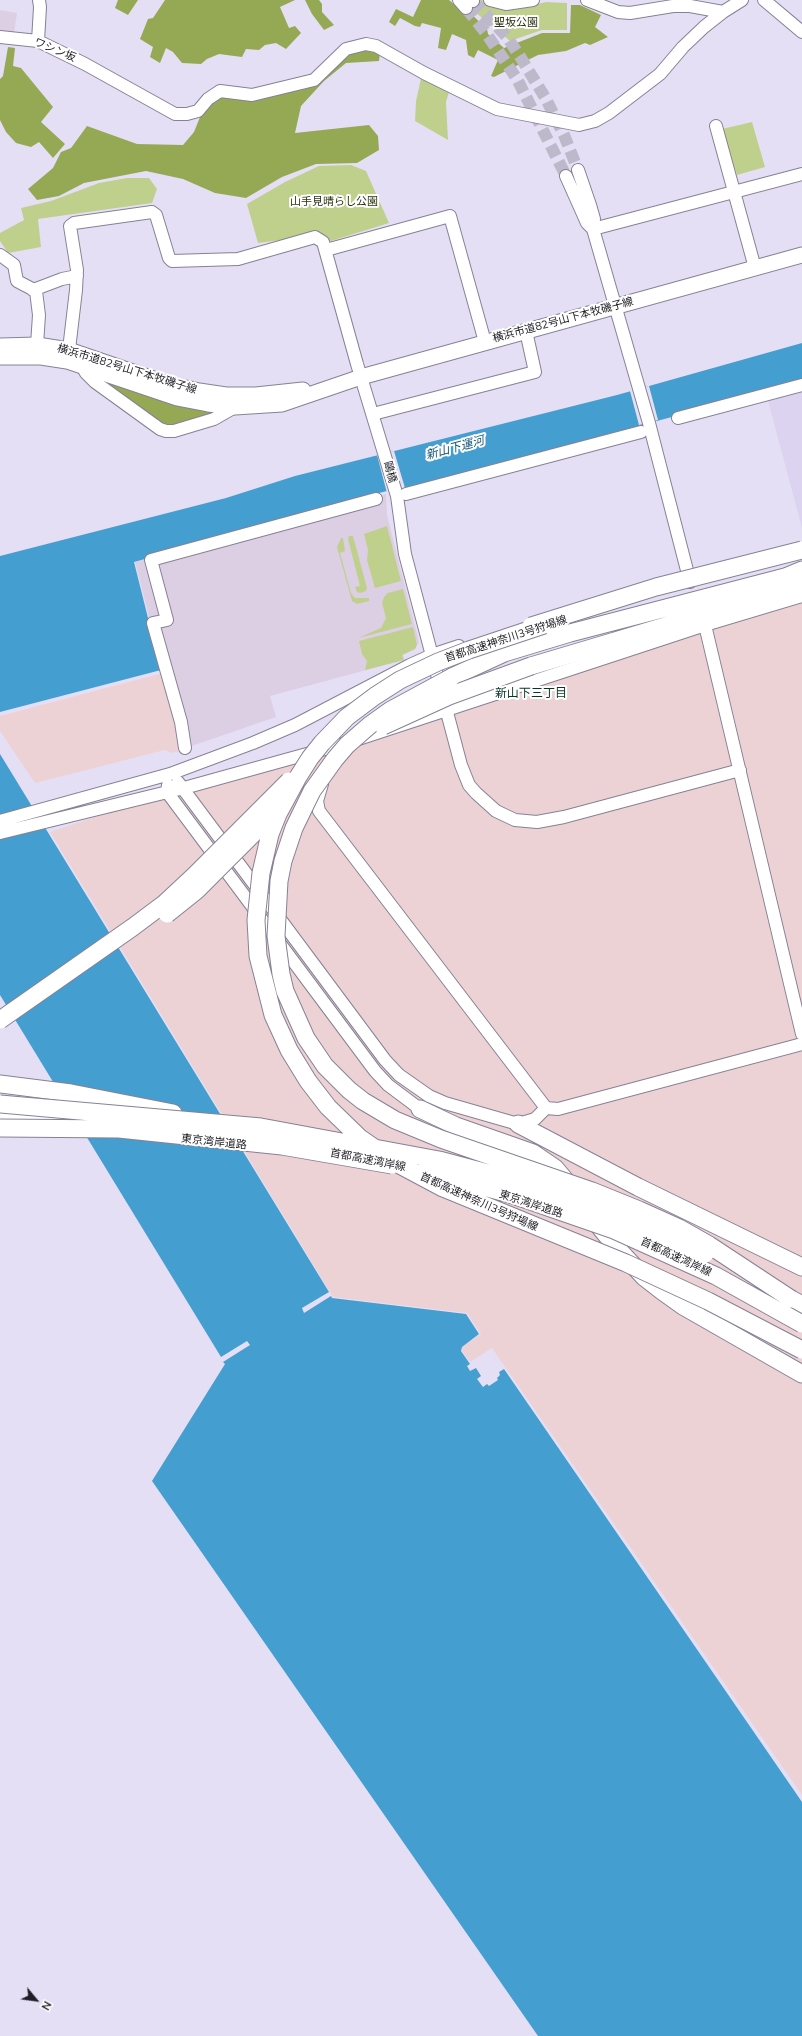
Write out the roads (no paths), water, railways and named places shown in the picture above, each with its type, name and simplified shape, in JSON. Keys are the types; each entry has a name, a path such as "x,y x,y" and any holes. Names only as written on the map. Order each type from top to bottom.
{"highway":[{"path":"0,1020 133,927 194,876 308,763 340,736 384,705 429,677 496,640 548,619 656,587 802,549"},
{"name":"首都高速神奈川3号狩場線","path":"802,557 544,626 469,650 418,671 375,696 334,730 298,777 278,814 270,834 261,873 258,892 257,944 267,994 281,1035 289,1050 308,1081 338,1118 376,1150 415,1174 470,1200 626,1263 708,1301 802,1350"},
{"path":"418,671 485,648 802,562"},
{"path":"452,677 504,654 570,633 785,577 802,570"},
{"name":"首都高速神奈川3号狩場線","path":"797,1302 709,1245 679,1228 592,1191 441,1139 395,1120 363,1101 349,1090 325,1066 306,1038 285,991 281,974 276,936 279,881 286,850 302,809 322,775 353,739 391,710 452,677 577,640 658,620 802,578"},
{"path":"0,1032 176,907 230,859 317,770 361,738 393,721 449,696 531,666 774,594 802,583"},
{"path":"0,1084 71,1093 225,1123"},
{"name":"首都高速湾岸線","path":"0,1104 262,1127 398,1151 445,1161 510,1179 620,1217 709,1256 750,1276 797,1302"},
{"path":"420,1109 456,1126 502,1140 533,1153 555,1168 616,1247 644,1277 662,1291 703,1318 802,1374"},
{"name":"首都高速湾岸線","path":"0,1117 246,1142 329,1153 426,1171 470,1182 568,1213 642,1241 716,1276 802,1324"},
{"name":"東京湾岸道路","path":"0,1117 283,1143 375,1158 470,1179 541,1200 638,1236 728,1278 802,1320"},
{"name":"東京湾岸道路","path":"0,1117 281,1149 376,1164 468,1185 565,1215 636,1242 725,1284 802,1327"},
{"path":"518,1124 638,1188 802,1267"},
{"path":"0,1128 118,1129"}],"main road":[{"name":"横浜市道82号山下本牧磯子線","path":"0,346 37,345 177,398 235,407 282,404 361,377 802,255"},
{"name":"横浜市道82号山下本牧磯子線","path":"0,357 41,356 73,358 168,384 226,395 256,395 326,388"}],"street":[{"path":"38,41 39,0"},
{"path":"490,0 506,4 533,0"},
{"path":"587,0 618,12 630,13 674,6 695,6 723,12"},
{"name":"ワシン坂","path":"0,37 38,41 85,64 170,112 182,115 198,111 208,99 220,91 252,95 314,80 346,49 366,44 376,46 424,73 497,109 579,124 594,121 610,113 660,74 692,38 723,12 742,0"},
{"path":"764,0 802,32"},
{"path":"716,126 755,268"},
{"path":"578,170 592,212 593,229 639,388 645,427 690,582"},
{"path":"593,229 802,174"},
{"path":"566,176 587,223 593,229"},
{"path":"235,407 214,419 174,431 166,431 160,429 95,382 86,373 73,358 76,276 70,226 74,222 152,212 156,214 169,258 172,261 238,259 315,237 323,242 326,250 450,216 485,342"},
{"name":"鷗橋","path":"326,250 361,377 385,453 401,492 406,554 446,711 461,765 469,785 496,811 516,820 537,822 564,817 740,770"},
{"path":"0,256 14,265 17,280 36,291 39,315 37,345"},
{"path":"33,290 62,279 76,276"},
{"path":"373,414 535,372 526,331"},
{"path":"678,418 802,385"},
{"path":"401,492 645,427"},
{"path":"185,748 181,722 153,624 167,620 151,560 376,499"},
{"path":"0,821 170,774 253,743 295,724 432,655 802,549"},
{"path":"0,833 184,788 327,749 705,625 802,596"},
{"path":"705,625 802,1034"},
{"path":"327,749 329,766 318,797 317,805 319,811 546,1108 558,1109 802,1044"},
{"path":"170,774 184,788 381,1054 399,1075 423,1093 445,1103 518,1124 535,1119 546,1108"},
{"path":"170,774 167,792 375,1071 388,1085 420,1109"}],"water":[{"name":"新山下運河","path":"802,343 802,382 404,489 403,487 375,494 376,496 134,562 161,670 0,712 0,556 226,498 295,476 617,395"},
{"path":"0,754 329,1292 302,1308 304,1313 331,1296 332,1298 466,1314 479,1334 462,1347 461,1351 470,1364 467,1366 470,1371 476,1368 481,1376 477,1379 483,1387 487,1384 489,1386 498,1380 497,1378 500,1375 499,1372 504,1369 802,1802 802,2036 538,2036 152,1481 225,1364 223,1362 250,1345 247,1341 221,1357 0,995"}],"tunnel":[{"path":"473,1 507,37 521,58 546,99 564,135 578,170"},
{"path":"466,8 486,33 517,79 566,176"}],"district":[{"name":"新山下三丁目","path":"531,693"}],"park label":[{"name":"聖坂公園","path":"516,23"},
{"name":"山手見晴らし公園","path":"334,202"}]}
